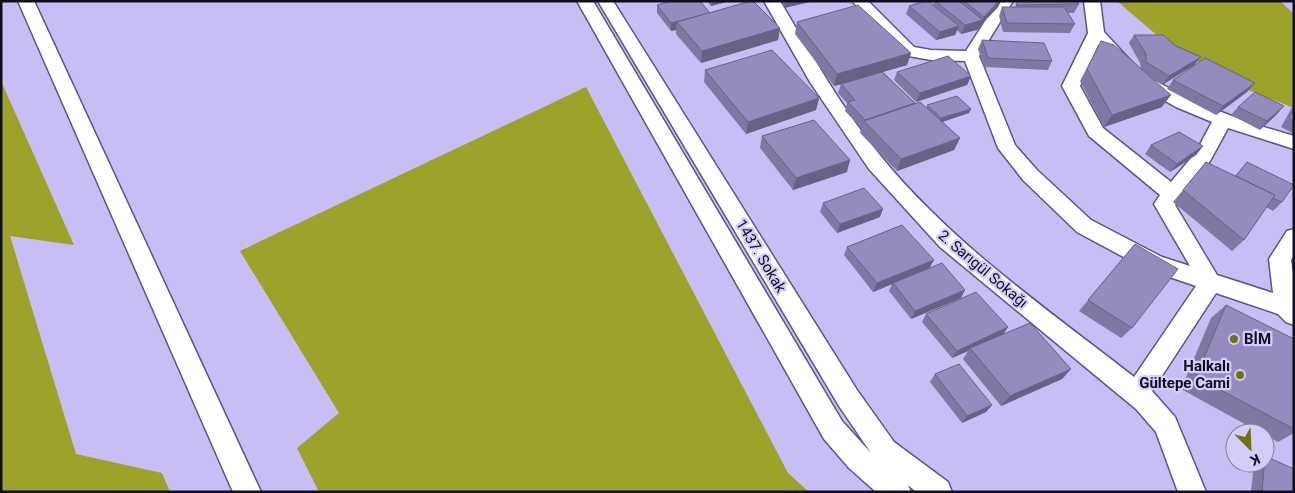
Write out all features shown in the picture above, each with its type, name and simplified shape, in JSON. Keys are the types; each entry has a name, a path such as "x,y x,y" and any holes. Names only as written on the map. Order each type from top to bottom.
{"street":[{"path":"26,1 247,492"},
{"path":"586,1 833,430 858,459 897,492"},
{"name":"1437. Sokak","path":"605,1 848,398 885,451 938,492"},
{"name":"2. Sarıgül Sokağı","path":"772,1 819,82 876,164 947,241 1145,401 1166,425 1192,492"},
{"path":"859,1 909,51 931,55 971,56"},
{"path":"971,56 1006,1"},
{"path":"1092,1 1096,33 1071,86 1096,132 1171,193"},
{"path":"1096,33 1136,77 1182,103 1294,143"},
{"path":"971,56 1007,148 1030,175 1084,226 1154,263 1290,311"},
{"path":"1210,283 1185,236 1164,204 1171,193 1203,156 1223,119"},
{"path":"1290,311 1280,259 1294,237"},
{"path":"1136,394 1210,283"}],"shaded area":[{"path":"1117,1 1280,1 1294,14 1294,108 1248,90 1167,44"},
{"path":"1,81 74,245 10,236 76,454 162,473 170,492 1,492"},
{"path":"586,87 788,473 809,492 319,492 297,448 339,413 240,251"}],"building":[{"path":"671,1 700,1 710,13 671,23 657,5"},
{"path":"751,1 780,28 702,51 677,22"},
{"path":"928,1 959,26 940,32 909,6"},
{"path":"935,1 959,1 983,20 965,25"},
{"path":"964,1 999,1 984,17"},
{"path":"1018,1 1077,1 1079,4 1016,5"},
{"path":"858,5 911,53 837,74 797,22"},
{"path":"1002,7 1064,7 1075,24 1007,23"},
{"path":"1134,35 1163,35 1176,46 1201,57 1169,76 1146,62 1146,54"},
{"path":"982,40 1044,43 1052,61 988,58"},
{"path":"1101,41 1114,45 1171,95 1112,115 1087,69"},
{"path":"772,50 819,98 748,122 705,70"},
{"path":"948,56 971,76 920,93 897,72"},
{"path":"1205,58 1255,83 1223,106 1173,80"},
{"path":"882,72 915,103 865,120 848,102 855,100 841,84"},
{"path":"1255,92 1284,106 1267,121 1238,107"},
{"path":"957,96 971,109 941,118 927,105"},
{"path":"920,102 960,138 901,159 864,121"},
{"path":"1294,109 1294,121 1289,118"},
{"path":"814,120 850,160 796,178 762,136"},
{"path":"1179,132 1203,146 1177,164 1151,145"},
{"path":"1206,162 1275,195 1244,240 1183,190"},
{"path":"1247,162 1294,185 1282,202 1273,198 1275,195 1236,176"},
{"path":"864,188 883,209 840,224 823,203"},
{"path":"902,225 934,260 877,283 847,247"},
{"path":"1135,244 1178,269 1132,328 1088,300"},
{"path":"942,263 965,290 915,311 893,283"},
{"path":"976,292 1008,327 957,351 926,314"},
{"name":"Halkalı Gültepe Cami","path":"1226,305 1294,339 1294,429 1196,377"},
{"path":"1030,323 1071,369 1010,396 970,348"},
{"path":"959,364 992,405 967,416 935,374"},
{"path":"1275,460 1294,469 1294,492 1262,492 1264,473 1275,473"}],"place":[{"name":"BİM","path":"1234,339"},
{"name":"Halkalı Gültepe Cami","path":"1240,375"}]}
